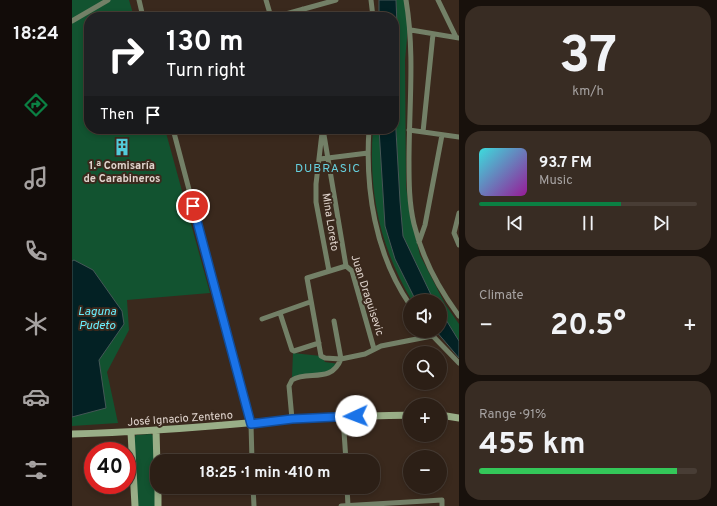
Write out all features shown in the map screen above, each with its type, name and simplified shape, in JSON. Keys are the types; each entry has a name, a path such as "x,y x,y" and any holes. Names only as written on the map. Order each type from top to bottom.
{"street":[{"path":"86,12 108,0"},
{"path":"139,0 142,12"},
{"path":"266,0 270,12"},
{"path":"292,12 336,0"},
{"path":"371,0 372,12"},
{"path":"406,0 411,30 409,130 411,206 419,242 432,273 459,316"},
{"path":"438,0 457,38"},
{"path":"72,21 84,13"},
{"path":"411,30 457,38"},
{"path":"423,132 433,34"},
{"path":"409,130 459,137"},
{"path":"174,134 251,424 252,454"},
{"name":"Mina Loreto","path":"322,134 316,184 316,202 329,271"},
{"name":"Juan Draguisevic","path":"324,134 346,266 352,271 374,349"},
{"path":"369,134 369,188 380,239 388,262 403,295"},
{"path":"419,242 425,225 442,135"},
{"path":"320,159 368,153"},
{"path":"459,213 454,233 459,245"},
{"path":"346,266 307,278 310,302 321,356 325,358 340,359 365,354 374,349 423,338"},
{"path":"262,319 310,302"},
{"path":"280,313 292,350 294,351 319,343"},
{"path":"292,419 289,386 292,380 325,374 333,370 339,364 340,359 334,321"},
{"path":"434,338 459,363"},
{"name":"José Ignacio Zenteno","path":"72,434 131,432 251,424 292,419 403,415"},
{"path":"447,416 459,418"},
{"path":"343,417 346,454"},
{"path":"156,430 157,454"},
{"path":"131,432 135,506"},
{"path":"158,494 158,506"},
{"path":"253,494 254,506"},
{"path":"347,494 348,506"},
{"path":"341,506 442,500 442,506"}],"green space":[{"path":"72,0 129,0 133,12 84,12 84,134 166,134 210,293 127,300 129,330 107,372 118,423 72,426"},
{"path":"396,0 405,0 408,27 405,60 406,186 409,209 420,255 440,294 430,294 403,236 396,134 399,134 399,12 396,12"},
{"path":"373,134 379,134 385,226 395,259 412,294 408,294 401,281 384,239 372,175"},
{"path":"447,307 459,324 459,341 447,321"},
{"path":"293,353 321,356 325,362 339,364 321,376 292,377"},
{"path":"151,434 155,437 155,454 150,454 150,494 156,494 156,506 138,506 136,442 134,442 134,438 136,435"}],"water":[{"path":"379,0 396,0 396,12 379,12"},
{"path":"379,134 396,134 403,236 431,294 412,294 395,259 385,226"},
{"name":"Laguna Pudeto","path":"74,260 93,270 122,311 124,324 99,360 106,408 72,417 72,261"},
{"path":"447,321 459,341 459,358 442,338 447,338"}],"place":[{"name":"1.ª Comisaría de Carabineros","path":"122,147"}],"district":[{"name":"DUBRASIC","path":"328,168"}],"route":[{"path":"193,206 251,424 292,419 356,416"}]}
